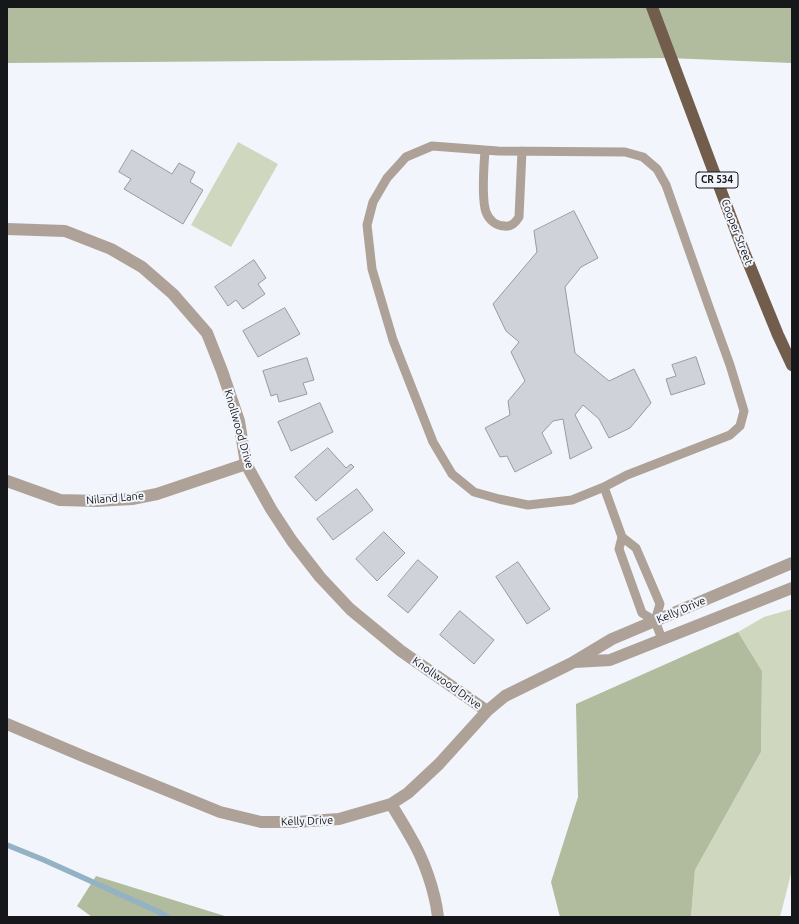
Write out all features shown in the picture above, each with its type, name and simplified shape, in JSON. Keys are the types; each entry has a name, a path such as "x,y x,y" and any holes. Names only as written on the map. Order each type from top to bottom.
{"main road":[{"name":"Cooper Street","path":"652,7 742,247 792,365"}],"street":[{"name":"Knollwood Drive","path":"7,228 65,231 110,249 142,267 173,294 207,334 222,371 239,421 246,464 271,509 292,541 320,577 350,608 401,650 487,712"},
{"path":"778,335 789,349 792,350"},
{"name":"Niland Lane","path":"7,480 60,500 97,502 132,499 157,494 246,464"},
{"name":"Kelly Drive","path":"7,724 220,812 261,822 296,822 339,819 391,804 408,793 439,764 487,712 505,696 572,663 612,639 792,563"},
{"name":"Kelly Drive","path":"572,663 610,660 792,588"},
{"path":"391,804 411,837 427,871 437,907 438,917"}],"lane":[{"path":"432,146 522,151 625,152 643,157 657,169 666,185 730,365 744,411 740,426 730,435 628,475 572,500 528,504 499,499 474,492 452,474 433,442 393,340 372,269 367,224 373,202 387,178 406,157 432,146"},
{"path":"484,150 484,199 486,212 495,223 505,226 512,225 519,217 522,151"},
{"path":"604,487 622,537 636,548 660,604 655,621"},
{"path":"622,537 619,550 642,613 655,621 662,639"}],"green space":[{"path":"7,7 792,8 792,63 668,58 7,63"},
{"path":"238,142 278,164 231,247 191,225"},
{"path":"792,609 792,870 780,917 691,917 695,870 761,752 762,671 738,632 764,617"},
{"path":"738,632 762,671 761,752 695,870 691,917 560,917 551,882 578,797 576,704"},
{"path":"96,876 228,917 92,917 77,906"}],"building":[{"path":"132,150 172,174 179,163 195,172 190,182 203,190 183,224 124,189 131,179 119,172"},
{"path":"574,211 598,258 581,267 565,287 575,353 609,381 634,369 651,403 630,428 609,438 599,419 583,405 575,415 592,448 570,459 563,419 553,421 542,433 552,453 515,472 507,456 500,457 485,428 510,415 508,401 525,381 511,352 519,342 506,331 493,304 537,252 534,231"},
{"path":"254,260 266,278 258,284 265,294 243,309 236,300 228,306 215,287"},
{"path":"285,308 300,334 258,357 243,331"},
{"path":"696,357 705,384 671,395 666,379 676,376 672,365"},
{"path":"307,358 314,380 303,383 307,394 279,402 277,394 271,396 263,371"},
{"path":"320,403 333,432 291,451 278,422"},
{"path":"328,448 346,468 351,464 354,467 316,501 295,477"},
{"path":"357,489 373,510 333,540 317,519"},
{"path":"384,532 405,553 377,581 356,559"},
{"path":"418,560 438,577 408,613 388,596"},
{"path":"518,562 550,609 527,624 496,577"},
{"path":"460,611 494,640 474,664 440,635"}],"waterway":[{"path":"7,845 44,860 168,917"}]}
